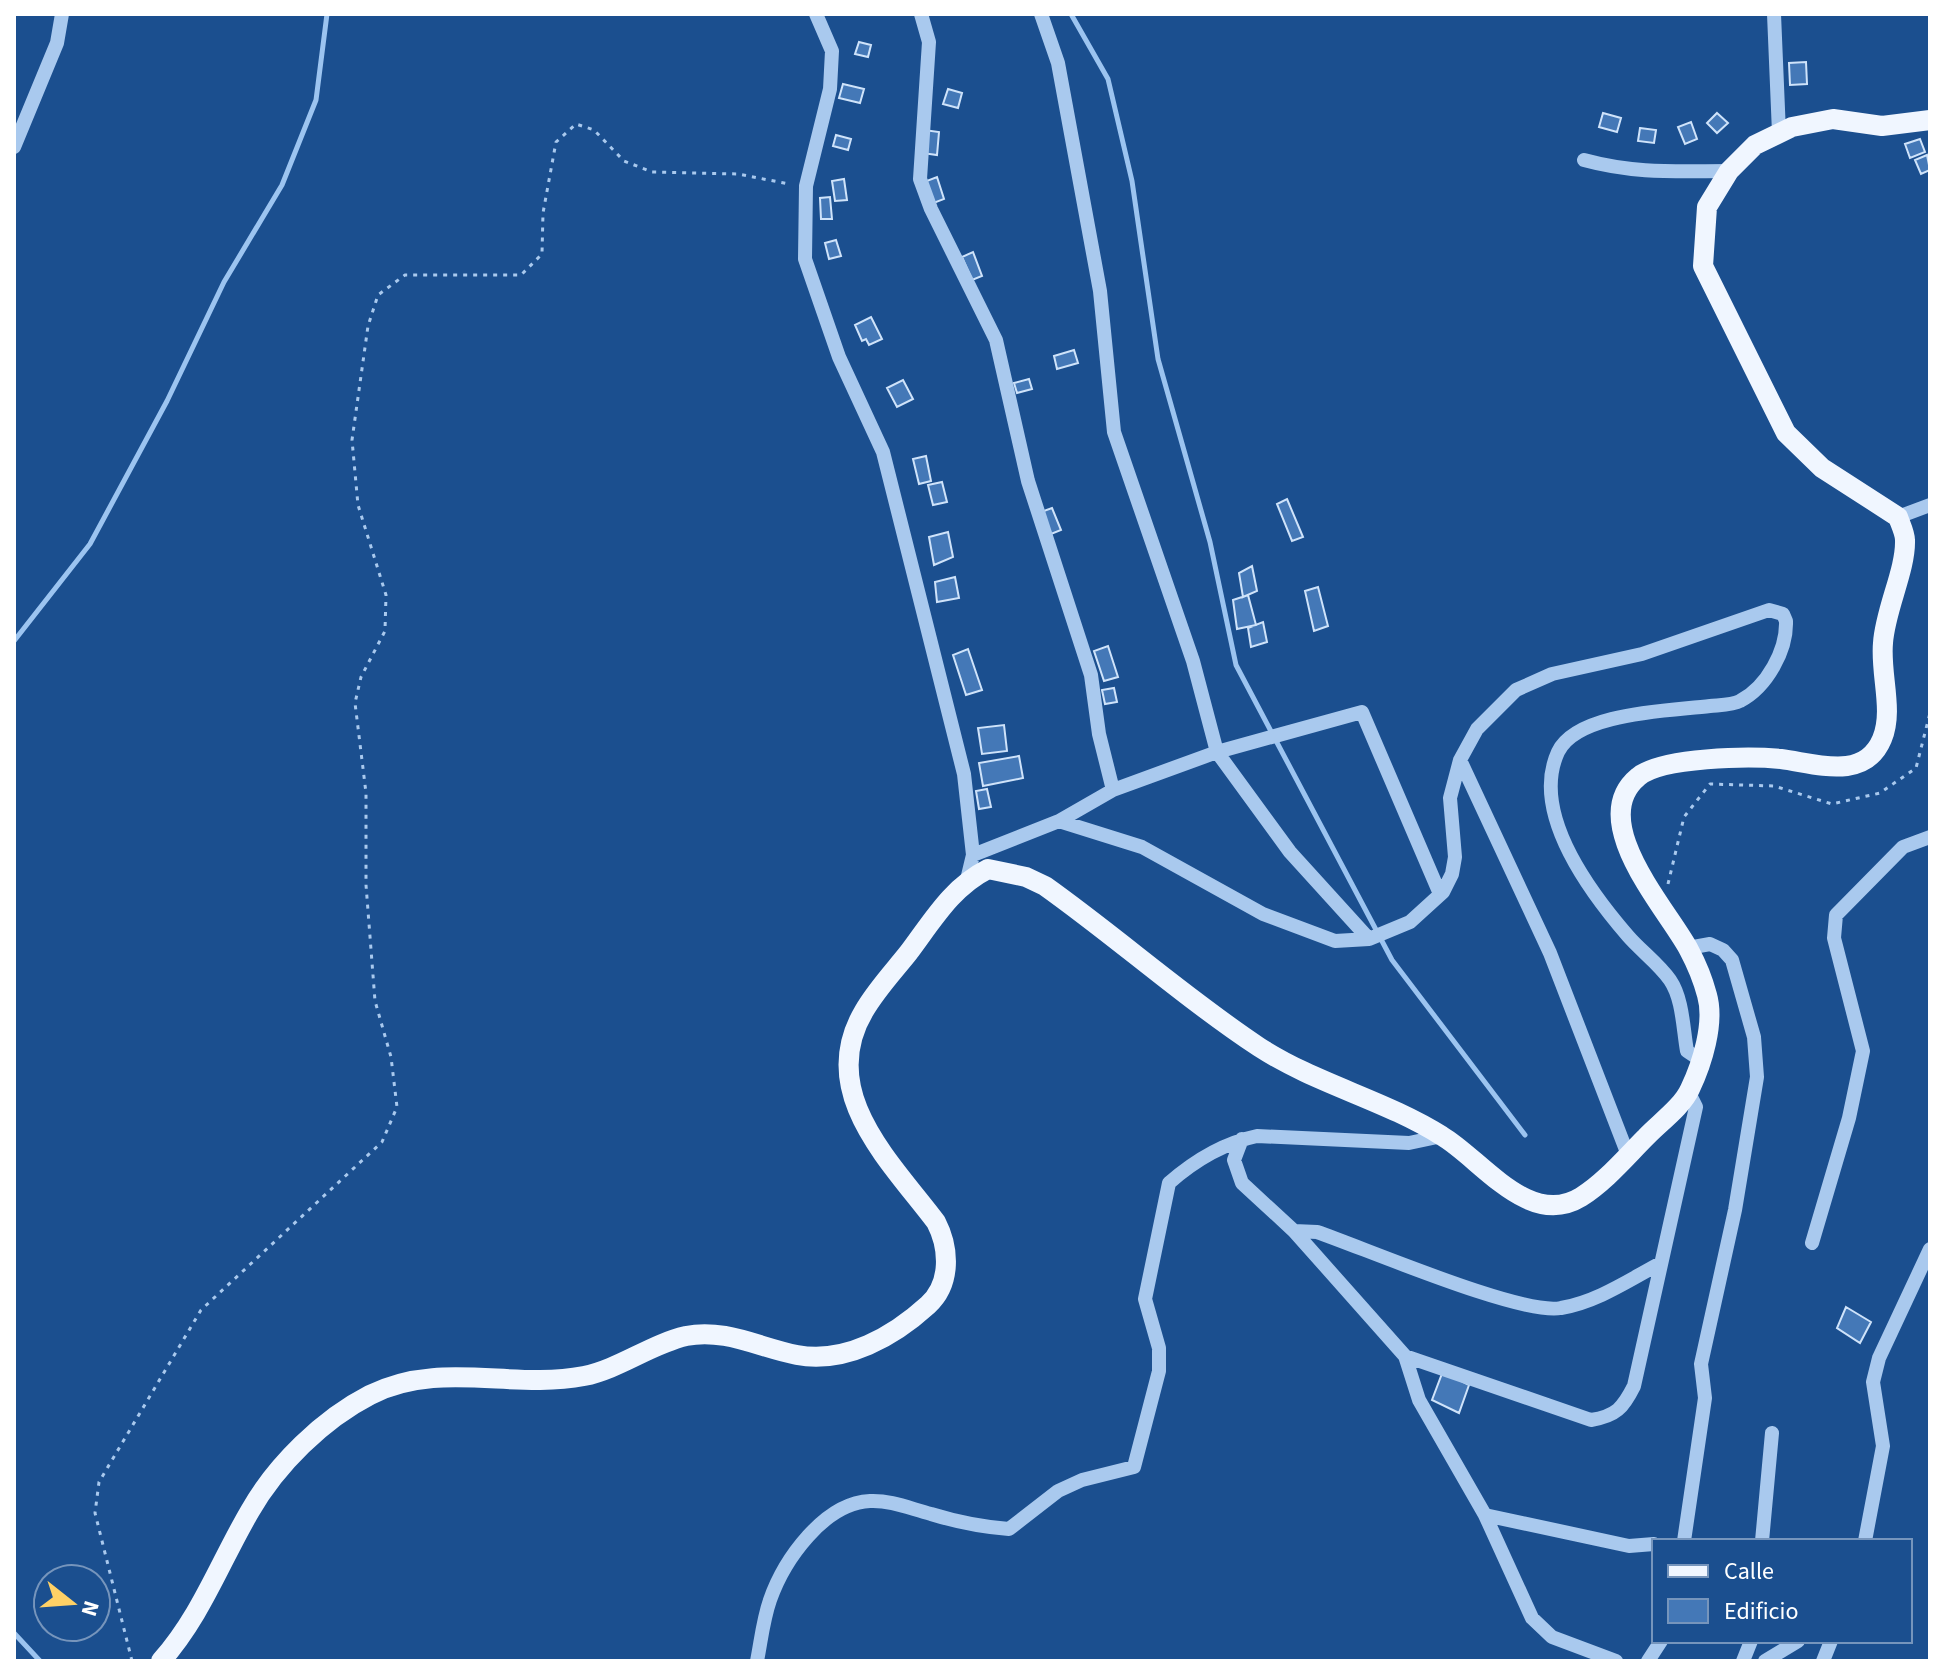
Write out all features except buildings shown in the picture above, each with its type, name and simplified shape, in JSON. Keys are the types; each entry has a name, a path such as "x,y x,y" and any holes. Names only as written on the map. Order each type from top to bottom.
{"main road":[{"path":"161,1661 202,1605 260,1497 320,1429 371,1395 398,1383 431,1377 586,1375 685,1337 720,1334 800,1356 830,1355 886,1338 933,1301 944,1277 945,1239 936,1222 857,1114 847,1073 852,1036 864,1010 967,880 988,869 1026,877 1045,886 1261,1048 1442,1136 1522,1198 1545,1204 1573,1202 1594,1188 1689,1093 1707,1034 1708,998 1688,948 1635,868 1622,821 1623,803 1638,777 1658,765 1685,760 1781,759 1816,768 1833,768 1866,760 1881,743 1888,719 1882,683 1883,642 1905,540 1898,517 1822,468 1786,433 1703,266 1707,207 1729,171 1755,145 1792,127 1833,119 1882,126 1930,122"}],"street":[{"path":"14,147 57,43 62,14"},
{"path":"816,14 832,51 830,89 806,186 805,259 839,357 883,452 964,774 973,855 967,880"},
{"path":"921,14 929,42 920,179 931,209 996,340 1028,481 1091,675 1099,734 1113,790"},
{"path":"1041,14 1058,63 1100,291 1114,432 1193,661 1217,752 1290,852 1369,939"},
{"path":"1774,14 1779,133"},
{"path":"1584,160 1622,170 1657,174 1729,171"},
{"path":"1898,517 1930,505"},
{"path":"1059,821 1142,847 1263,914 1335,941 1369,939 1410,922 1440,894 1452,874 1455,857 1450,798 1460,760 1477,729 1516,690 1552,674 1642,654 1769,610 1783,614 1786,635 1776,666 1740,702 1611,719 1579,730 1559,751 1551,785 1559,829 1571,859 1627,935 1670,979 1677,994 1687,1051 1699,1059"},
{"path":"973,855 1059,821 1113,790 1217,752 1362,712 1440,894"},
{"path":"1460,760 1550,953 1628,1155"},
{"path":"1812,1243 1849,1118 1863,1051 1834,938 1836,915 1903,847 1930,837"},
{"path":"1684,1539 1705,1398 1701,1364 1735,1210 1757,1077 1754,1037 1732,960 1723,950 1710,944 1688,948"},
{"path":"1405,1356 1591,1420 1611,1417 1623,1408 1634,1386 1696,1107 1689,1093"},
{"path":"757,1661 770,1600 789,1564 824,1523 849,1505 891,1503 975,1526 1009,1529 1058,1491 1082,1480 1134,1467 1159,1371 1159,1348 1145,1299 1169,1183 1203,1158 1242,1139 1257,1136 1409,1143 1442,1136"},
{"path":"1242,1139 1234,1160 1242,1183 1294,1231 1405,1356 1419,1400 1485,1515 1532,1618 1552,1637 1616,1661"},
{"path":"1294,1231 1317,1232 1519,1304 1557,1309 1586,1302 1661,1263"},
{"path":"1865,1539 1883,1446 1873,1382 1879,1358 1930,1249"},
{"path":"1762,1539 1772,1433"},
{"path":"1485,1515 1629,1546 1652,1544"},
{"path":"1648,1661 1660,1643"},
{"path":"1765,1661 1795,1643"}],"path":[{"path":"132,1661 95,1513 99,1482 201,1310 382,1142 397,1107 391,1057 375,1001 366,885 366,793 355,703 361,677 385,631 386,595 358,505 352,440 368,326 378,295 405,275 521,275 542,254 543,213 556,142 576,124 594,130 624,161 652,172 738,174 806,186"},
{"path":"1661,911 1684,817 1710,784 1774,786 1832,804 1880,793 1916,768 1930,713"}],"waterway":[{"path":"14,641 90,544 167,401 224,282 282,185 316,100 327,14"},
{"path":"1071,14 1108,79 1132,181 1158,359 1210,542 1236,665 1392,960 1525,1135"},
{"path":"14,1633 40,1661"}]}
